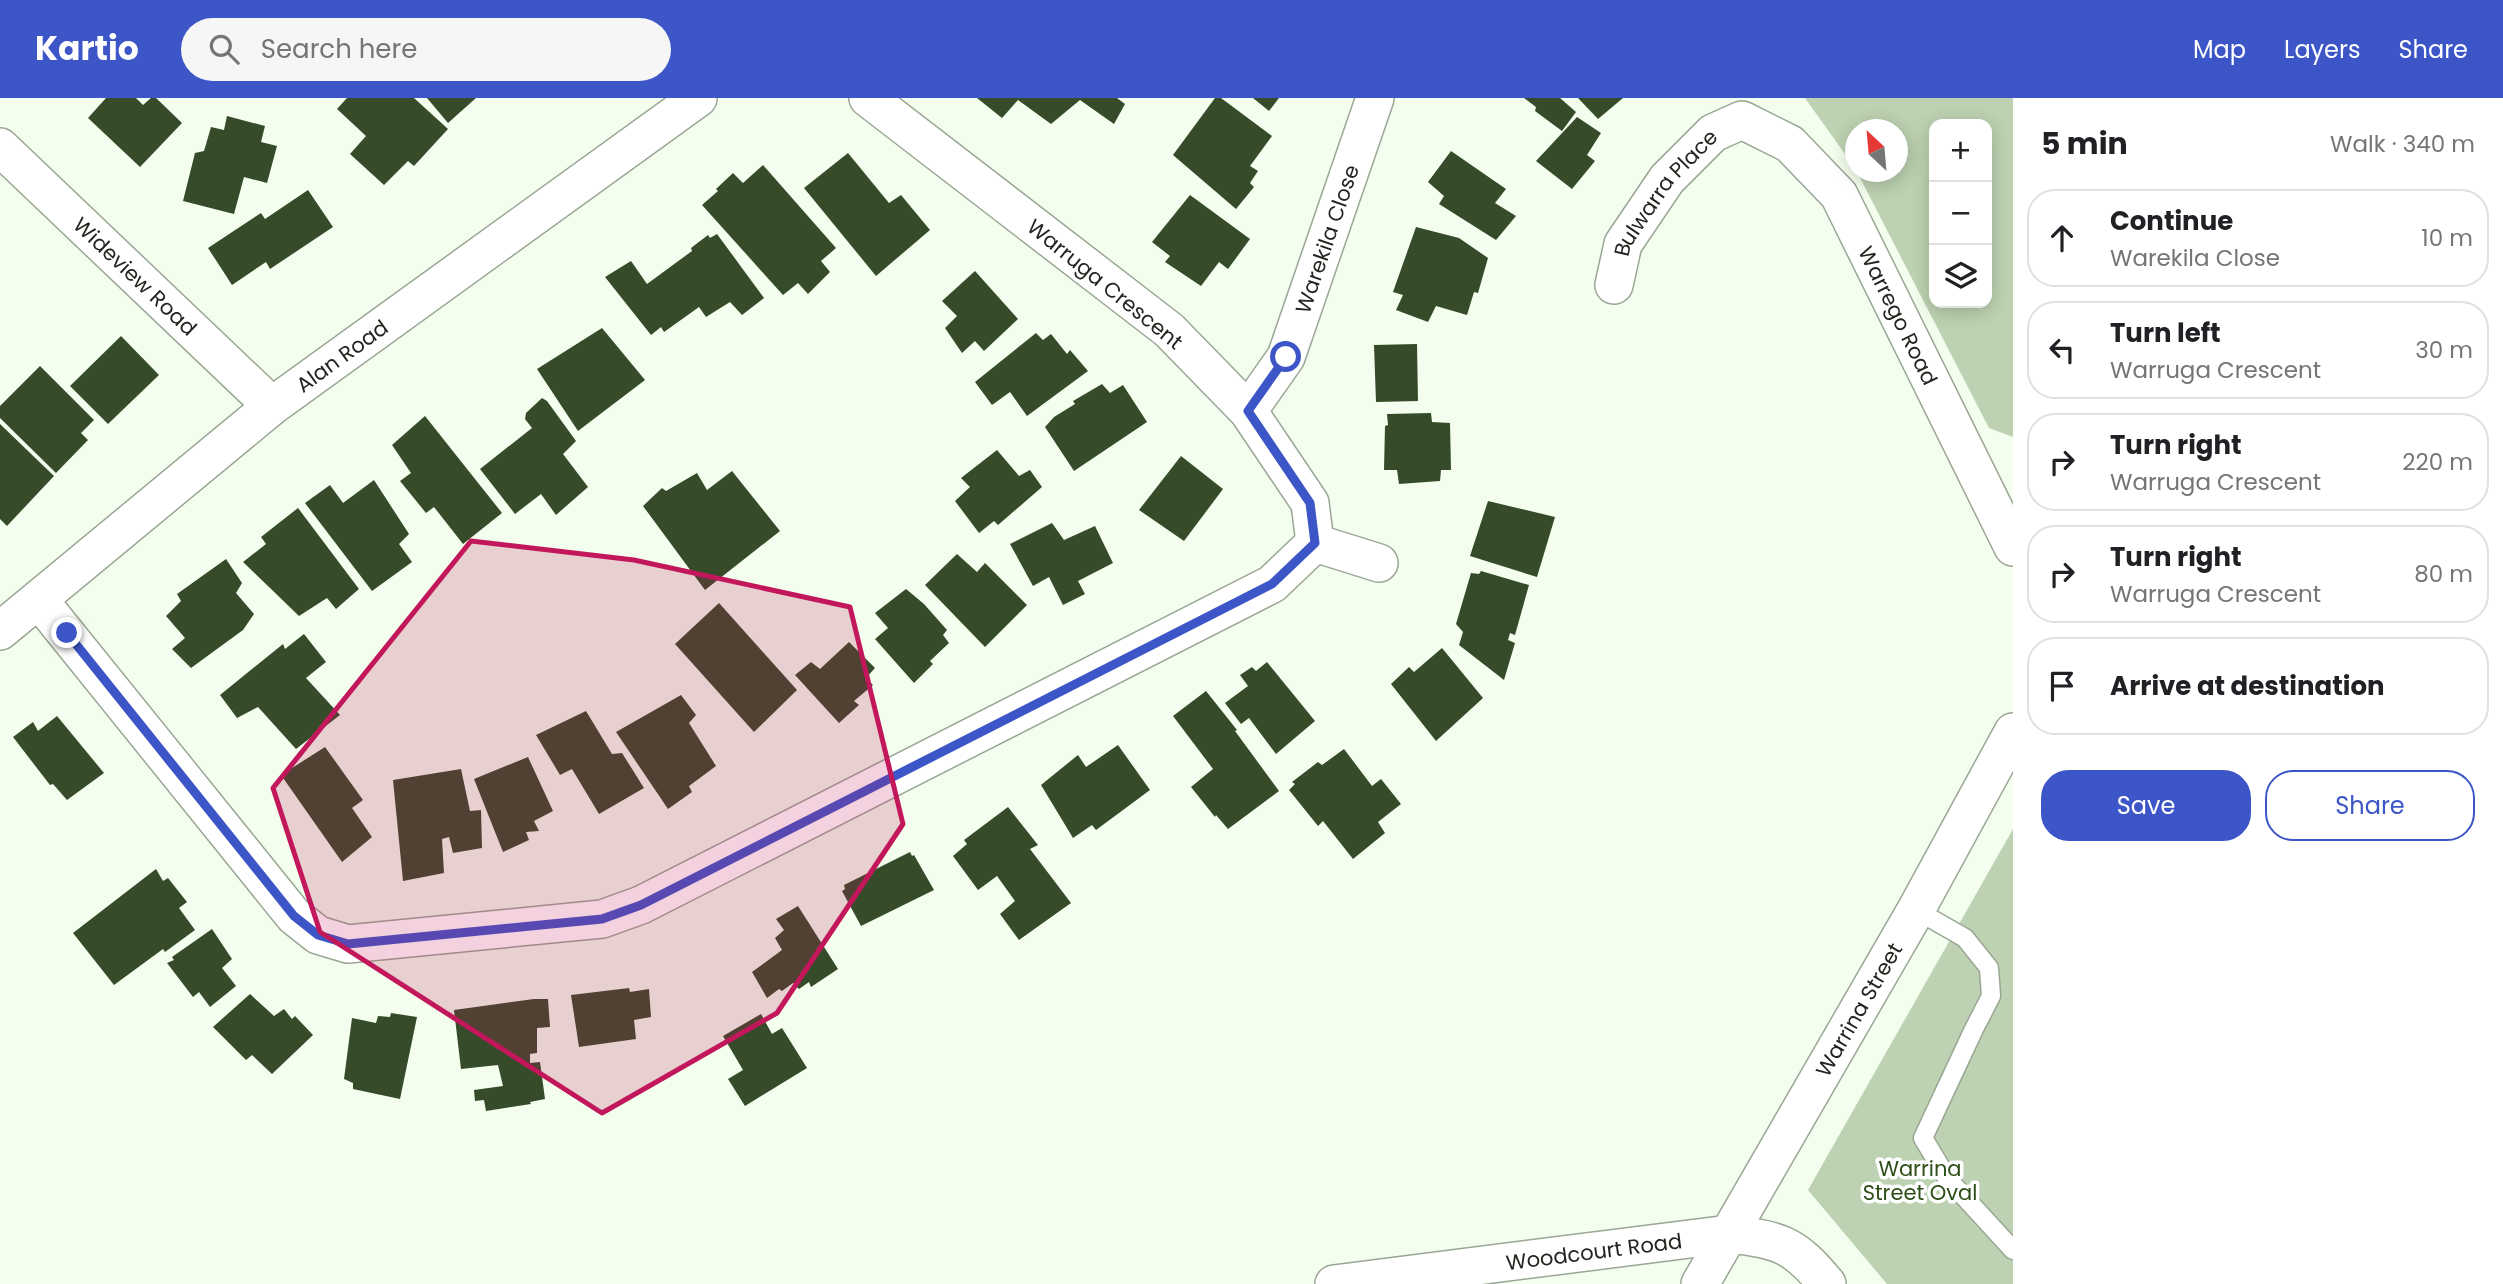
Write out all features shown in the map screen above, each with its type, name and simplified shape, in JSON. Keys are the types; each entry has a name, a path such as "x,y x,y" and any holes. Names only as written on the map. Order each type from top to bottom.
{"street":[{"name":"Alan Road","path":"0,631 272,406 698,98"},
{"name":"Warruga Crescent","path":"868,98 1169,330 1248,411 1310,503 1315,543"},
{"name":"Warekila Close","path":"1248,411 1286,357 1375,98"},
{"name":"Bulwarra Place","path":"1614,285 1623,244 1667,178 1713,133 1741,120"},
{"name":"Warrego Road","path":"1741,120 1790,144 1839,195 2013,547"},
{"name":"Wideview Road","path":"0,147 272,406"},
{"path":"39,600 294,916 318,935 348,944 602,919 641,905 1272,584 1315,543 1379,563"},
{"name":"Warrina Street","path":"1700,1284 1916,910 2013,732"},
{"name":"Woodcourt Road","path":"1334,1284 1729,1234 1769,1239 1799,1253 1828,1284"}],"lane":[{"path":"1916,910 1965,938 1989,968 1991,996 1923,1138 1947,1178 2013,1250"}],"highlighted area":[{"path":"471,541 634,560 850,607 903,824 777,1013 602,1113 320,932 273,788"}],"green space":[{"path":"1805,98 2013,98 2013,437 1989,428 1862,182 1908,182 1908,119 1845,119 1845,154"},
{"name":"Warrina Street Oval","path":"2013,829 2013,1284 1887,1284 1808,1190"}],"building":[{"path":"106,98 136,98 143,105 151,98 156,98 182,123 140,167 88,118"},
{"path":"347,98 414,98 448,129 414,166 408,161 384,185 350,154 366,136 337,109"},
{"path":"427,98 476,98 448,123"},
{"path":"977,98 1117,98 1125,104 1114,124 1080,100 1051,124 1018,100 1002,118"},
{"path":"1215,98 1221,98 1272,136 1250,166 1258,171 1250,183 1254,187 1236,209 1173,155"},
{"path":"1253,98 1279,98 1269,111"},
{"path":"1524,98 1560,98 1576,112 1562,131 1535,111 1536,107"},
{"path":"1578,98 1623,98 1598,119"},
{"path":"227,116 265,126 261,142 277,146 267,183 244,177 234,214 183,201 195,153 204,151 211,127 224,130"},
{"path":"1577,117 1601,133 1587,155 1595,161 1572,189 1536,161"},
{"path":"1451,151 1506,189 1495,203 1516,216 1496,240 1439,204 1444,196 1428,182"},
{"path":"848,153 889,203 901,195 930,230 876,276 804,188"},
{"path":"763,165 836,248 821,261 830,272 808,294 798,283 783,295 702,205 733,173 743,183"},
{"path":"308,190 333,227 270,269 266,262 232,285 208,248 261,213 265,219"},
{"path":"1190,195 1250,239 1228,269 1219,262 1201,286 1165,262 1170,256 1152,242"},
{"path":"1416,227 1459,238 1488,258 1478,293 1474,292 1467,315 1436,306 1428,322 1396,310 1403,295 1393,292"},
{"path":"717,234 764,298 742,315 730,302 706,317 699,307 664,332 661,327 651,335 605,277 631,261 647,284 692,251 691,248 708,235 710,238"},
{"path":"975,271 1018,319 984,351 975,341 962,353 945,328 957,316 942,301"},
{"path":"602,328 645,380 578,431 537,369"},
{"path":"1036,333 1043,340 1051,334 1067,354 1070,350 1088,371 1027,416 1010,392 992,405 975,382"},
{"path":"121,336 159,375 108,424 70,386"},
{"path":"1417,344 1418,401 1376,402 1374,345"},
{"path":"40,366 94,420 81,433 88,440 56,473 0,418 0,406"},
{"path":"1102,384 1110,393 1123,385 1147,422 1074,471 1045,427 1054,417 1075,404 1073,401"},
{"path":"542,398 576,441 563,454 588,487 556,515 541,494 515,514 480,469 532,428 525,419 526,413"},
{"path":"1431,413 1432,422 1450,423 1451,470 1441,470 1440,481 1399,484 1397,470 1384,470 1387,414"},
{"path":"425,416 502,513 463,544 434,507 426,513 400,481 411,473 392,445"},
{"path":"0,424 54,476 7,526 0,519"},
{"path":"997,450 1019,476 1030,470 1042,487 998,525 994,521 979,533 955,501 970,487 961,478"},
{"path":"1181,456 1223,489 1184,541 1139,510"},
{"path":"732,471 780,531 705,590 643,506 662,488 666,491 697,473 707,490"},
{"path":"374,480 409,534 399,544 412,562 372,591 305,503 330,485 343,503"},
{"path":"1488,501 1555,517 1537,577 1470,556"},
{"path":"298,508 359,589 336,609 327,598 299,616 243,562 266,544 261,537"},
{"path":"1052,523 1064,540 1095,526 1113,563 1078,581 1085,594 1063,605 1049,577 1033,586 1010,544"},
{"path":"957,554 977,572 985,563 1027,605 985,647 925,585"},
{"path":"226,559 242,583 236,593 254,614 243,630 191,668 172,649 185,638 166,616 181,601 177,594"},
{"path":"1481,571 1529,585 1515,635 1510,633 1508,640 1515,643 1504,680 1459,645 1463,632 1456,624 1471,573 1479,574"},
{"path":"906,589 924,604 947,630 943,635 949,643 930,661 933,664 914,683 875,639 888,628 875,613"},
{"path":"719,603 797,690 754,732 675,644"},
{"path":"304,634 326,662 306,678 340,715 296,749 258,707 237,718 220,695 283,644 285,649"},
{"path":"849,642 875,668 866,678 873,685 854,701 859,705 839,723 795,675 811,662 820,669"},
{"path":"1442,648 1483,698 1436,741 1391,684 1409,667 1414,672"},
{"path":"1267,662 1315,721 1276,754 1249,718 1241,724 1225,703 1248,686 1240,675 1252,667 1256,671"},
{"path":"1206,691 1279,791 1228,829 1191,787 1213,769 1173,716"},
{"path":"681,695 696,715 689,723 716,766 689,786 692,792 668,809 616,732"},
{"path":"586,711 612,754 622,753 644,788 599,814 572,769 560,775 536,735"},
{"path":"57,716 104,773 67,800 53,784 50,785 13,737 33,722 38,731"},
{"path":"1118,745 1150,790 1096,830 1092,825 1073,838 1041,785 1078,755 1086,767"},
{"path":"325,747 363,800 352,808 372,837 342,862 281,775"},
{"path":"1344,749 1372,786 1381,779 1401,804 1378,822 1385,833 1353,859 1323,821 1318,826 1289,790 1295,784 1292,782 1318,762 1322,765"},
{"path":"528,757 553,811 534,821 539,831 526,832 529,840 503,852 474,779"},
{"path":"461,769 470,811 481,810 482,848 453,853 449,837 442,839 444,873 403,881 393,780"},
{"path":"1008,807 1038,845 1030,849 1071,903 1019,940 1000,914 1015,901 997,876 978,890 953,856 967,844 964,840"},
{"path":"910,852 934,890 861,926 842,891 845,889 844,885"},
{"path":"156,869 163,881 168,878 187,902 179,908 195,930 165,952 163,949 114,985 73,933"},
{"path":"798,906 838,969 811,987 809,982 799,989 793,983 767,998 752,972 782,950 775,938 784,930 776,919"},
{"path":"212,929 232,959 222,968 236,986 210,1007 199,992 193,997 167,963"},
{"path":"629,988 630,992 649,989 651,1017 634,1020 636,1039 579,1047 571,995"},
{"path":"250,994 274,1016 284,1009 292,1019 295,1016 313,1035 272,1074 252,1055 246,1060 213,1027"},
{"path":"548,999 550,1027 537,1028 537,1053 530,1054 530,1063 540,1062 545,1099 530,1102 531,1104 486,1111 484,1100 475,1101 474,1090 503,1086 498,1065 461,1069 454,1010"},
{"path":"391,1013 417,1017 400,1099 353,1089 353,1083 344,1079 352,1018 376,1023 378,1016 390,1017"},
{"path":"761,1014 772,1034 782,1028 807,1068 745,1106 728,1079 743,1070 723,1036"}],"route":[{"path":"67,633 294,916 318,935 348,944 602,919 641,905 1272,584 1315,543 1310,503 1248,411 1286,357"}]}
